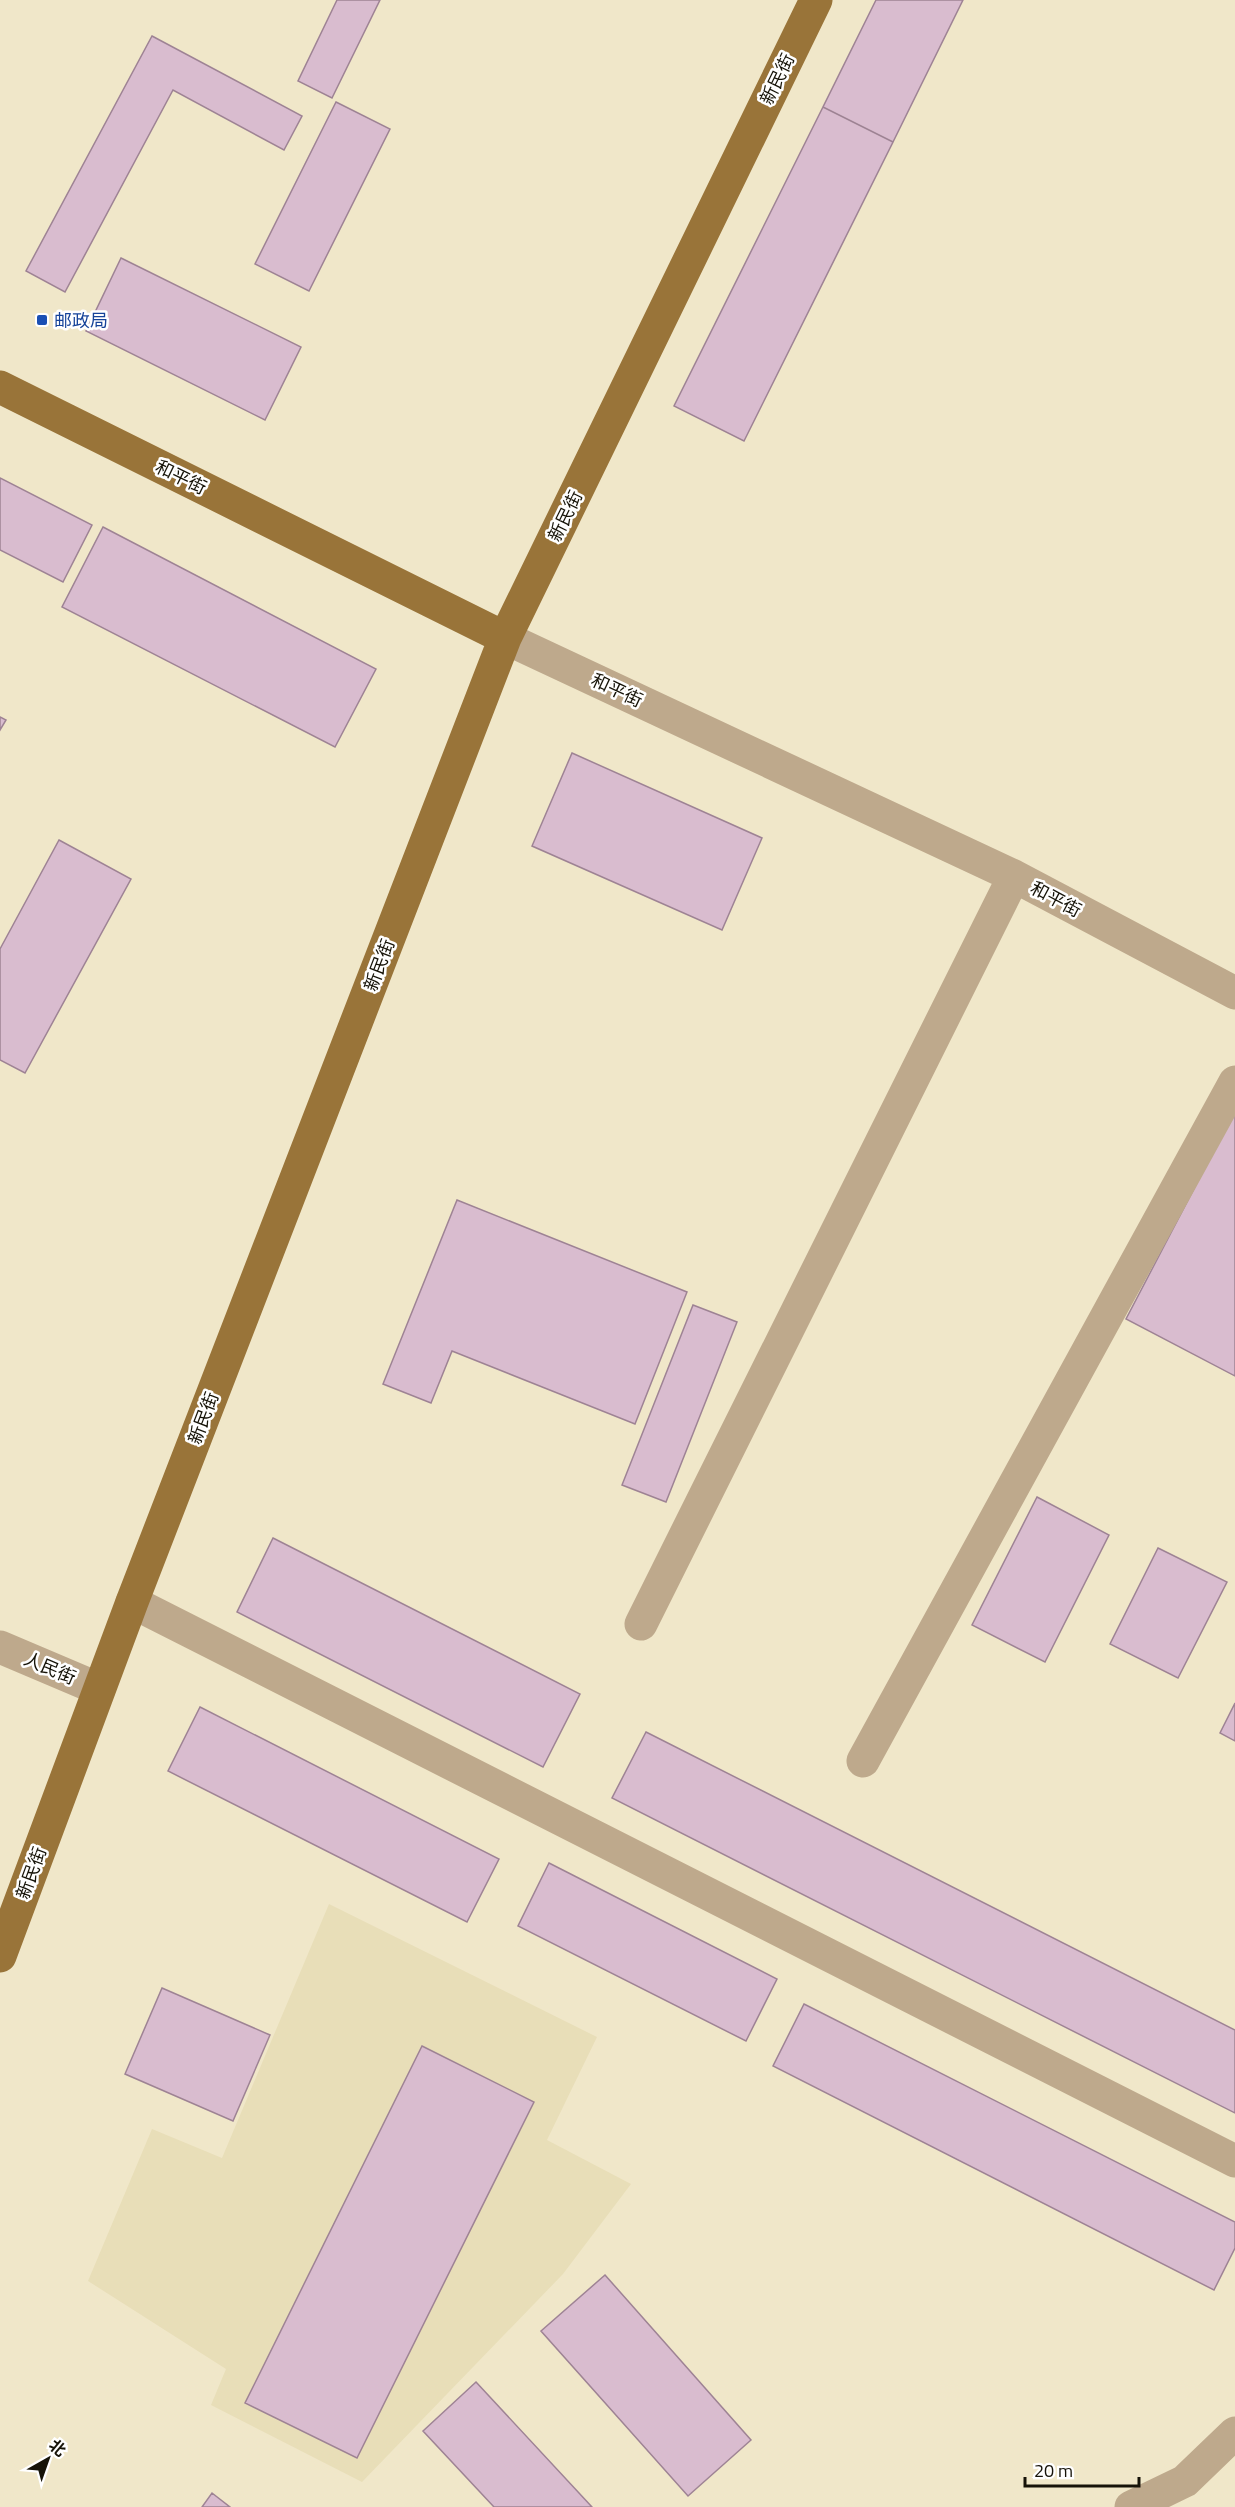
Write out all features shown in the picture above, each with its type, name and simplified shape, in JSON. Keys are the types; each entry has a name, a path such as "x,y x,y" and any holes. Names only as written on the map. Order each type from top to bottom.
{"main road":[{"name":"新民街","path":"0,1956 132,1602 505,638 816,0"},
{"name":"和平街","path":"0,387 505,638"}],"street":[{"name":"和平街","path":"505,638 1014,876 1235,993"},
{"path":"640,1624 1014,876"},
{"path":"863,1761 1235,1082"},
{"path":"132,1602 1235,2161"},
{"name":"人民街","path":"0,1647 99,1689"},
{"path":"1131,2507 1185,2481 1235,2433"}],"shaded area":[{"path":"329,1904 597,2037 547,2140 631,2184 563,2274 362,2482 211,2405 226,2369 88,2281 152,2129 222,2158"}],"building":[{"path":"337,0 380,0 332,98 298,81"},
{"path":"876,0 963,0 893,142 823,107"},
{"path":"152,36 302,116 284,150 173,90 65,292 26,271"},
{"path":"336,102 390,129 309,291 255,264"},
{"path":"823,107 893,142 744,441 674,406"},
{"path":"121,258 301,347 265,420 86,331"},
{"path":"0,478 92,525 63,582 0,550"},
{"path":"103,527 376,669 335,747 62,607"},
{"path":"0,717 6,720 0,730"},
{"path":"572,753 762,838 722,930 532,846"},
{"path":"59,840 131,879 25,1073 0,1060 0,949"},
{"path":"1235,1110 1235,1376 1126,1319"},
{"path":"457,1200 687,1292 635,1424 452,1351 431,1403 383,1384"},
{"path":"693,1305 737,1322 666,1502 622,1485"},
{"path":"1037,1497 1109,1535 1045,1662 972,1625"},
{"path":"273,1538 580,1694 543,1767 237,1612"},
{"path":"1158,1548 1227,1582 1178,1678 1110,1644"},
{"path":"1235,1703 1235,1741 1220,1733"},
{"path":"200,1707 499,1859 467,1922 168,1771"},
{"path":"646,1732 1235,2030 1235,2113 612,1798"},
{"path":"549,1863 777,1979 746,2041 518,1926"},
{"path":"162,1988 270,2035 233,2121 125,2074"},
{"path":"804,2004 1235,2222 1235,2248 1214,2290 773,2066"},
{"path":"422,2046 534,2102 357,2458 245,2403"},
{"path":"605,2275 751,2440 688,2496 541,2331"},
{"path":"476,2382 592,2507 494,2507 423,2431"},
{"path":"212,2493 230,2507 202,2507"}],"place":[{"name":"邮政局","path":"42,320"}]}
